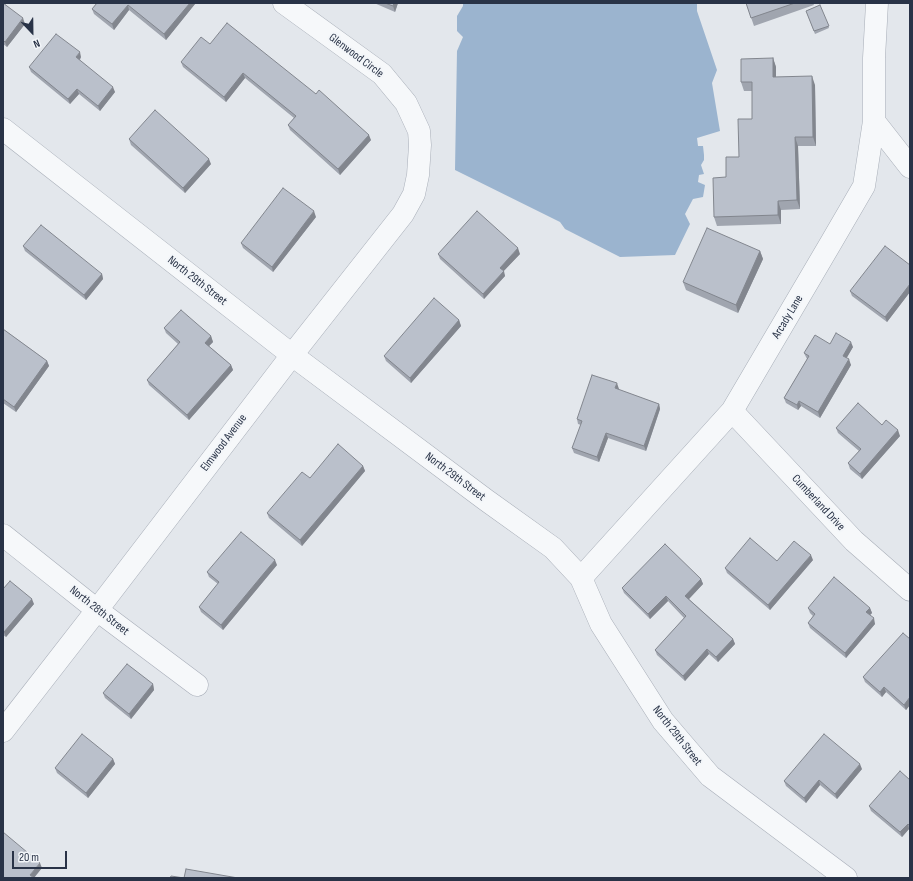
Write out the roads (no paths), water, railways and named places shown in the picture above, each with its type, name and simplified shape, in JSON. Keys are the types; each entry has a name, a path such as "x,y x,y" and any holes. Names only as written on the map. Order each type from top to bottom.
{"street":[{"name":"Glenwood Circle","path":"284,3 382,74 406,103 419,131 420,145"},
{"name":"Arcady Lane","path":"581,578 732,411 864,186 874,121 874,58 877,3"},
{"path":"874,121 910,167"},
{"name":"North 29th Street","path":"3,129 292,355 486,500 553,548 581,578 601,624 663,721 710,776 846,878"},
{"name":"Elmwood Avenue","path":"3,731 292,355 403,214 414,194 418,176 420,145"},
{"name":"Cumberland Drive","path":"732,411 854,541 910,590"},
{"name":"North 28th Street","path":"3,535 97,610 197,685"}],"water":[{"path":"463,3 697,3 697,11 717,70 712,83 720,131 697,138 698,146 703,146 704,155 704,160 701,165 704,174 699,175 698,182 705,185 703,197 693,199 685,214 690,224 675,255 620,257 565,229 560,222 455,170 457,51 463,37 457,31 457,16 463,6"}]}
